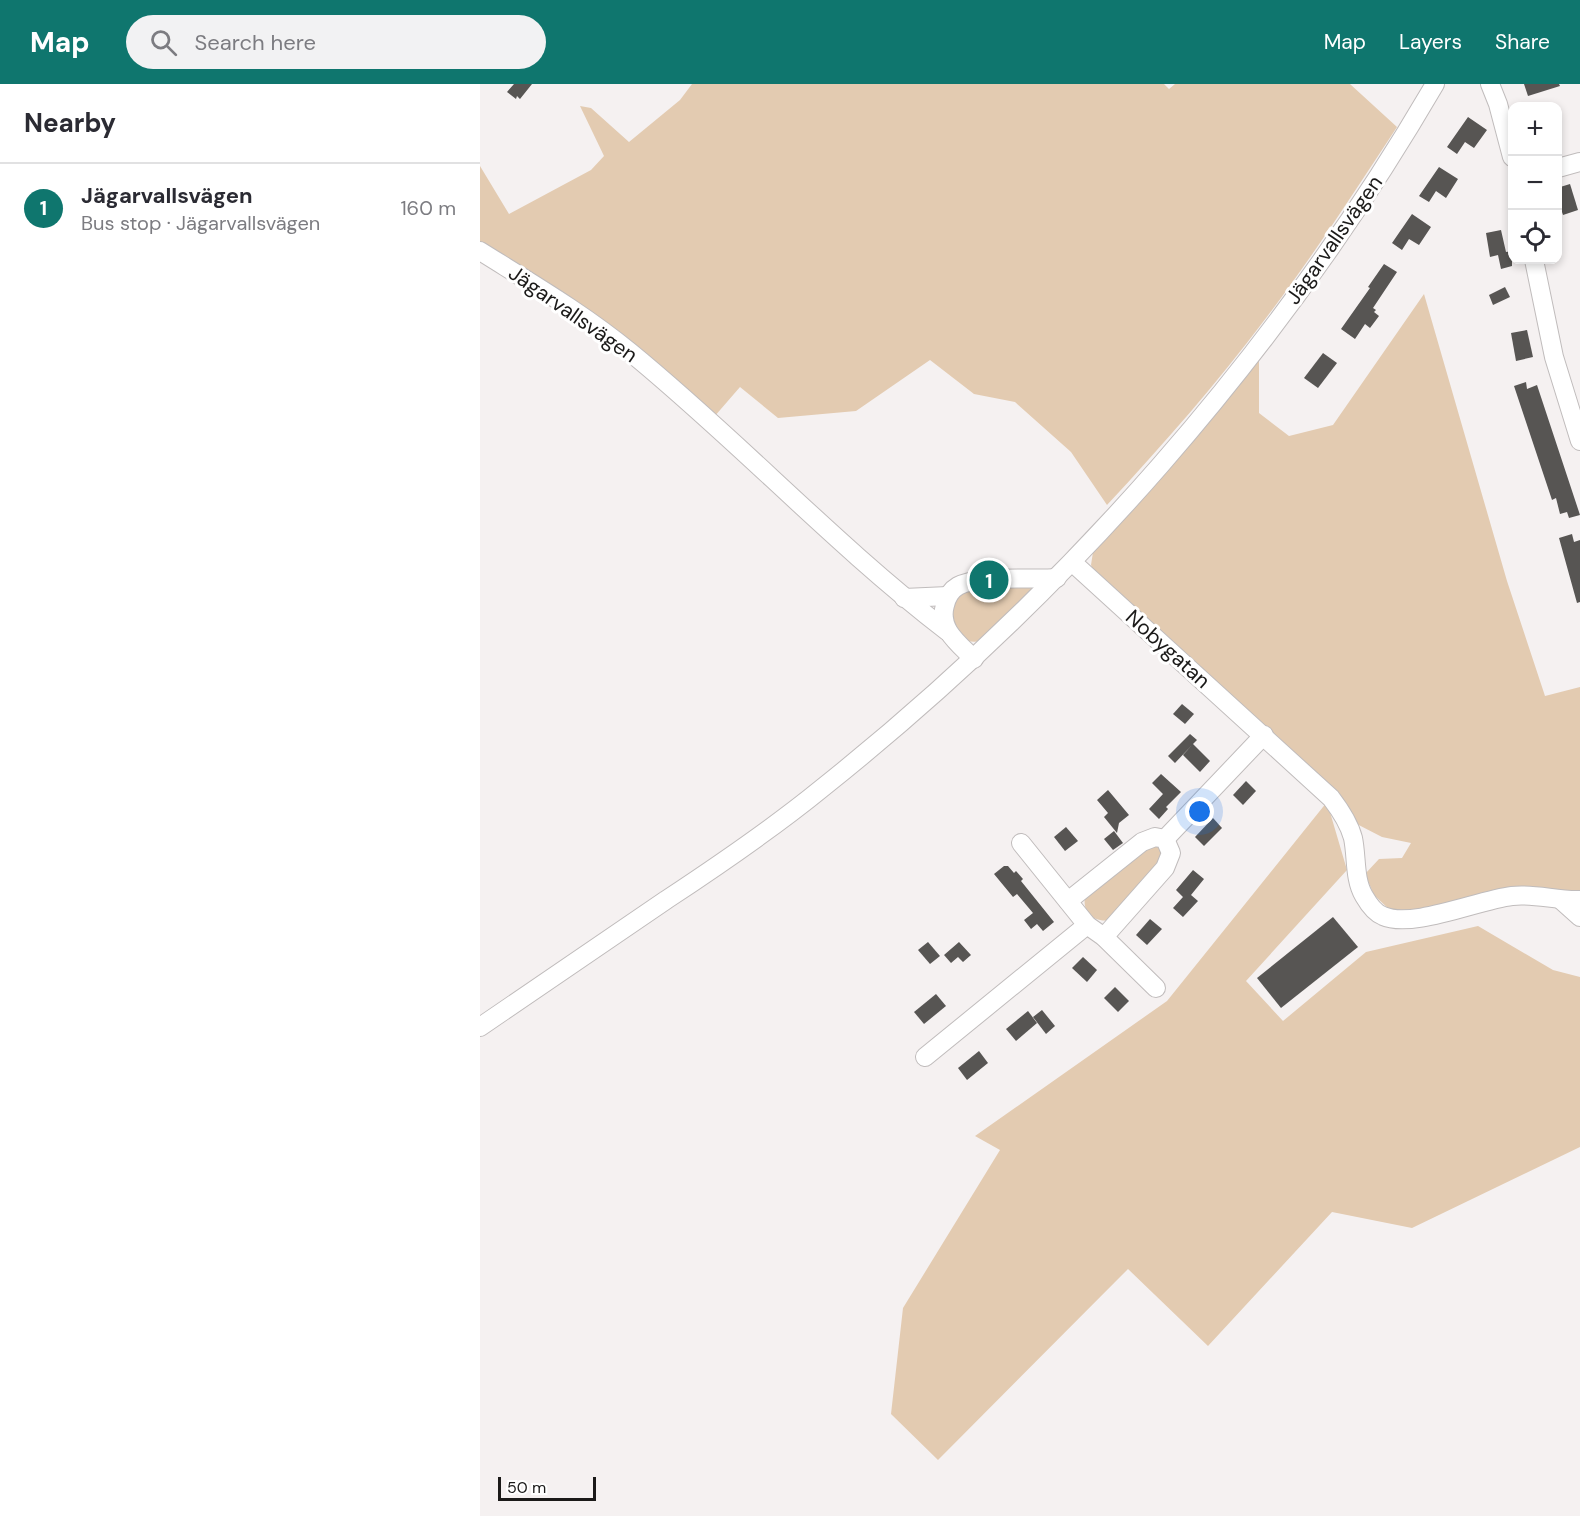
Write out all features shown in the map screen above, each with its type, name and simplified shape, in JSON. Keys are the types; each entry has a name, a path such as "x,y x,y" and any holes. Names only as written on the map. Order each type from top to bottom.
{"street":[{"name":"Jägarvallsvägen","path":"480,251 588,320 630,352 672,387 904,598 946,631 974,659 1057,578 1142,487 1197,423 1246,361 1341,232 1435,84"},
{"path":"1490,84 1498,104 1512,156"},
{"path":"1562,167 1580,162"},
{"path":"1535,264 1554,357 1580,441"},
{"name":"Nobygatan","path":"1072,562 1331,798 1348,822 1364,896 1382,916 1410,920 1487,900 1515,896 1580,900"},
{"path":"946,631 943,613 948,596 960,585 975,581 1057,578"},
{"path":"904,598 948,596"},
{"path":"480,1027 776,824 898,727 974,659"},
{"path":"1165,839 1264,735"},
{"path":"1068,901 1142,842 1155,837 1165,839"},
{"path":"1104,937 1165,868 1171,853 1165,839"},
{"path":"1021,843 1087,925 1104,937 1156,988"},
{"path":"1561,900 1580,917"},
{"path":"925,1057 1087,925"}],"shaded area":[{"path":"692,84 1164,84 1169,89 1175,84 1350,84 1397,127 1317,247 1266,318 1189,413 1107,505 1071,452 1015,402 974,394 930,360 856,411 778,418 740,387 714,417 480,244 480,166 509,214 591,170 604,156 580,106 591,108 629,142 680,100"},
{"path":"1424,294 1507,581 1545,696 1580,687 1580,896 1393,913 1374,895 1365,874 1379,859 1402,858 1411,843 1382,837 1349,820 1097,578 1091,565 1093,552 1259,360 1259,413 1289,436 1333,425"},
{"path":"1029,587 1033,590 981,641 973,642 967,641 958,634 950,609 958,595 971,588"},
{"path":"1327,802 1347,870 1246,981 1283,1021 1366,952 1478,926 1553,970 1580,977 1580,1147 1412,1228 1332,1212 1208,1346 1128,1269 938,1460 891,1414 903,1308 1000,1150 975,1136 1167,1001"},
{"path":"1157,846 1162,852 1159,865 1110,920 1099,920 1091,916 1086,908 1085,897 1144,847"}],"building":[{"path":"514,84 532,84 520,99 517,96 516,99 507,92"},
{"path":"1524,84 1559,84 1560,86 1528,96"},
{"path":"1468,117 1487,130 1474,148 1465,142 1457,154 1447,147"},
{"path":"1439,167 1458,179 1446,198 1436,191 1429,202 1419,196"},
{"path":"1570,184 1578,210 1563,215 1562,212 1562,186"},
{"path":"1412,214 1431,227 1419,245 1409,239 1402,250 1392,243"},
{"path":"1501,230 1506,252 1508,252 1508,264 1512,266 1501,269 1498,255 1490,257 1486,233"},
{"path":"1384,264 1397,272 1373,308 1379,316 1370,328 1365,324 1355,339 1341,329"},
{"path":"1505,287 1510,297 1493,305 1489,295"},
{"path":"1527,330 1533,357 1516,361 1511,333"},
{"path":"1323,353 1337,363 1318,388 1304,378"},
{"path":"1526,382 1527,389 1537,385 1580,515 1569,518 1567,512 1560,514 1556,498 1552,500 1514,386"},
{"path":"1572,534 1574,542 1580,540 1580,602 1577,603 1559,538"},
{"path":"1182,704 1194,714 1185,724 1173,714"},
{"path":"1190,734 1197,740 1193,744 1210,761 1200,772 1183,755 1192,745 1175,763 1168,756"},
{"path":"1161,774 1181,792 1166,807 1168,809 1159,819 1149,809 1163,794 1152,783"},
{"path":"1246,781 1256,791 1243,805 1233,795"},
{"path":"1108,790 1129,815 1119,823 1117,833 1104,817 1108,813 1097,800"},
{"path":"1213,818 1222,828 1204,846 1195,837"},
{"path":"1066,827 1078,841 1065,851 1054,837"},
{"path":"1114,831 1123,843 1113,850 1104,839"},
{"path":"1004,866 1008,866 1014,873 1016,871 1023,879 1021,881 1054,922 1043,931 1037,924 1031,929 1024,920 1033,913 1017,894 1013,897 994,874"},
{"path":"1193,870 1204,879 1191,895 1198,901 1183,917 1173,908 1183,897 1176,890"},
{"path":"1333,917 1358,947 1281,1008 1257,978"},
{"path":"1150,919 1162,929 1147,945 1136,935"},
{"path":"928,942 940,956 930,964 918,950"},
{"path":"959,942 971,955 963,962 958,957 951,963 944,955"},
{"path":"1083,957 1097,970 1087,982 1072,968"},
{"path":"1115,987 1129,1001 1118,1012 1104,998"},
{"path":"936,994 946,1006 924,1024 914,1012"},
{"path":"1042,1010 1055,1026 1046,1034 1033,1017"},
{"path":"1028,1011 1037,1023 1016,1041 1006,1029"},
{"path":"979,1051 988,1063 967,1080 958,1068"}],"place":[{"name":"Jägarvallsvägen","path":"989,580"}]}
